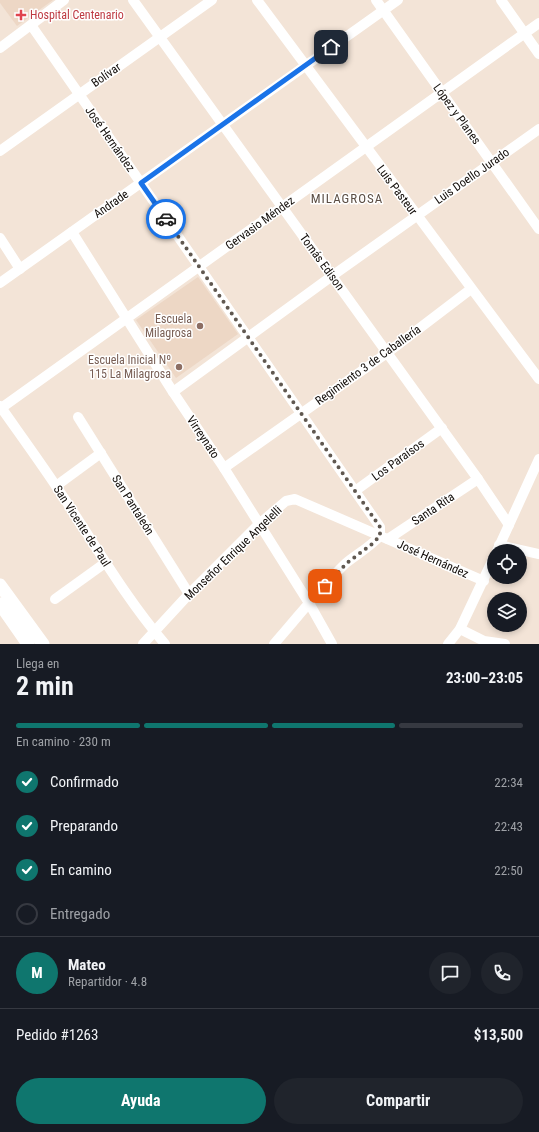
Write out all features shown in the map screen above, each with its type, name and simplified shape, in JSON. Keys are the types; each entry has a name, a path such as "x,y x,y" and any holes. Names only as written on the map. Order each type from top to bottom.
{"main road":[{"path":"0,585 43,644"},
{"path":"0,604 28,644"}],"street":[{"path":"0,48 64,0"},
{"name":"Tomás Edison","path":"133,0 442,428 509,525"},
{"name":"Bolívar","path":"0,151 212,0"},
{"name":"Luis Pasteur","path":"257,0 470,289 539,379"},
{"name":"López y Planes","path":"376,0 539,229"},
{"name":"Andrade","path":"0,283 398,0"},
{"path":"501,0 539,54"},
{"name":"Gervasio Méndez","path":"0,408 539,22"},
{"name":"José Hernández","path":"31,25 380,527 384,538 484,581"},
{"name":"Luis Doello Jurado","path":"173,392 332,276 539,129"},
{"name":"Virreynato","path":"72,232 173,392 260,524 309,603 332,644"},
{"path":"0,238 20,269"},
{"name":"Regimiento 3 de Caballería","path":"224,468 387,353 470,289"},
{"name":"San Vicente de Paul","path":"0,408 56,486 105,563 165,644"},
{"name":"San Pantaleón","path":"78,417 189,594"},
{"name":"Los Paraísos","path":"355,491 442,428"},
{"path":"56,486 101,453"},
{"path":"500,544 539,460"},
{"name":"Santa Rita","path":"274,644 309,603 347,563 372,544 478,479"},
{"name":"Monseñor Enrique Angelelli","path":"143,644 189,594 260,524 286,501 295,499 384,538"},
{"path":"527,552 539,554"},
{"path":"55,599 105,563"},
{"path":"448,644 460,629 487,574"},
{"path":"460,629 484,642 505,644"}],"shaded area":[{"name":"Hospital Centenario","path":"0,0 53,0 17,26 0,3"},
{"path":"198,277 238,334 176,378 136,320"}],"way so far":[{"path":"166,219 380,527 380,536 347,563 325,586"}],"place":[{"name":"Hospital Centenario","path":"21,15"},
{"name":"Escuela Milagrosa","path":"200,326"},
{"name":"Escuela Inicial Nº 115 La Milagrosa","path":"179,367"}],"district":[{"name":"MILAGROSA","path":"347,198"}],"route":[{"path":"166,219 141,183 331,47"}]}
